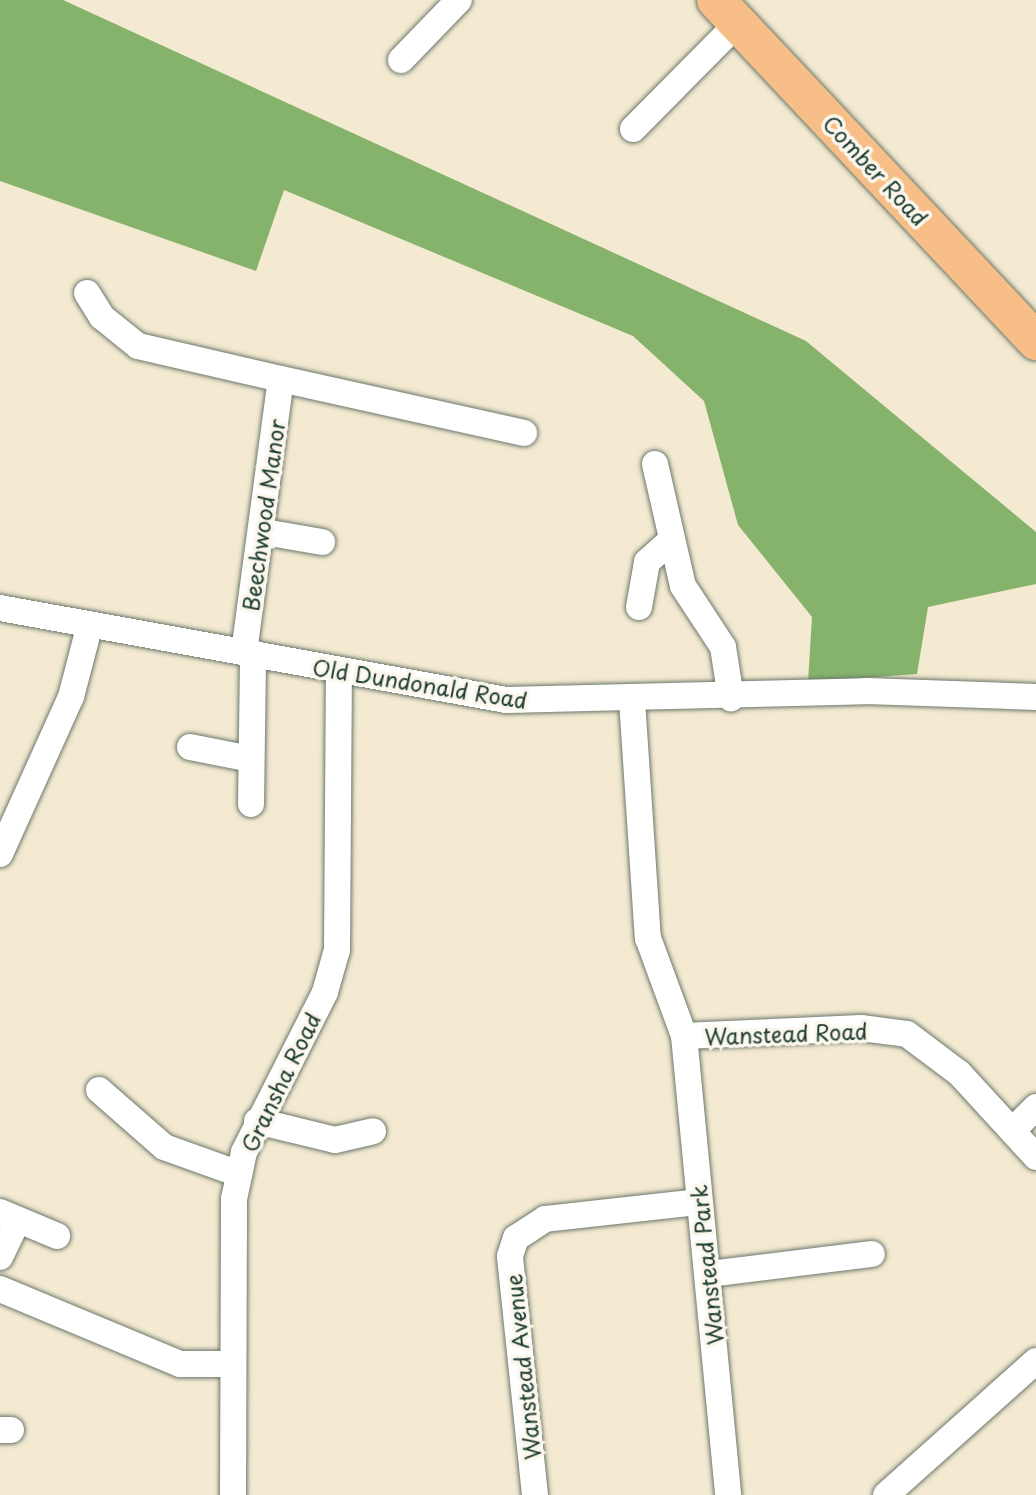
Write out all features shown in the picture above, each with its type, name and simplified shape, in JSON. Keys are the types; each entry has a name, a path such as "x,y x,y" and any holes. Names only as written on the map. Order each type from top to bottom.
{"highway":[{"name":"Comber Road","path":"727,12 1036,341"}],"street":[{"path":"401,60 459,0"},
{"path":"633,129 727,12"},
{"path":"87,293 102,317 138,346 524,433"},
{"name":"Beechwood Manor","path":"251,804 248,652 281,379"},
{"path":"655,464 670,541 683,586 723,647 731,698"},
{"path":"264,532 322,542"},
{"path":"639,607 647,562 670,541"},
{"name":"Old Dundonald Road","path":"0,608 506,700 731,698 866,691 1036,697"},
{"path":"0,854 71,697 90,624"},
{"name":"Gransha Road","path":"233,1495 230,1235 239,1174 257,1121 325,992 337,950 339,672"},
{"name":"Wanstead Road","path":"632,700 648,938 684,1036 861,1028 907,1034 932,1047 1014,1129 1036,1157"},
{"path":"190,747 251,759"},
{"name":"Wanstead Park","path":"684,1036 728,1495"},
{"path":"99,1090 164,1147 239,1174"},
{"path":"1014,1129 1036,1107"},
{"path":"257,1121 335,1140 373,1131"},
{"name":"Wanstead Avenue","path":"535,1495 510,1256 516,1238 545,1219 698,1202"},
{"path":"0,1257 9,1216 57,1236"},
{"path":"709,1274 872,1254"},
{"path":"0,1289 180,1364 231,1364"},
{"path":"886,1495 1036,1361"}],"green space":[{"path":"0,0 63,0 806,341 1036,532 1036,584 928,607 917,674 808,682 812,617 738,525 704,401 633,336 284,190 256,271 0,181"}]}
